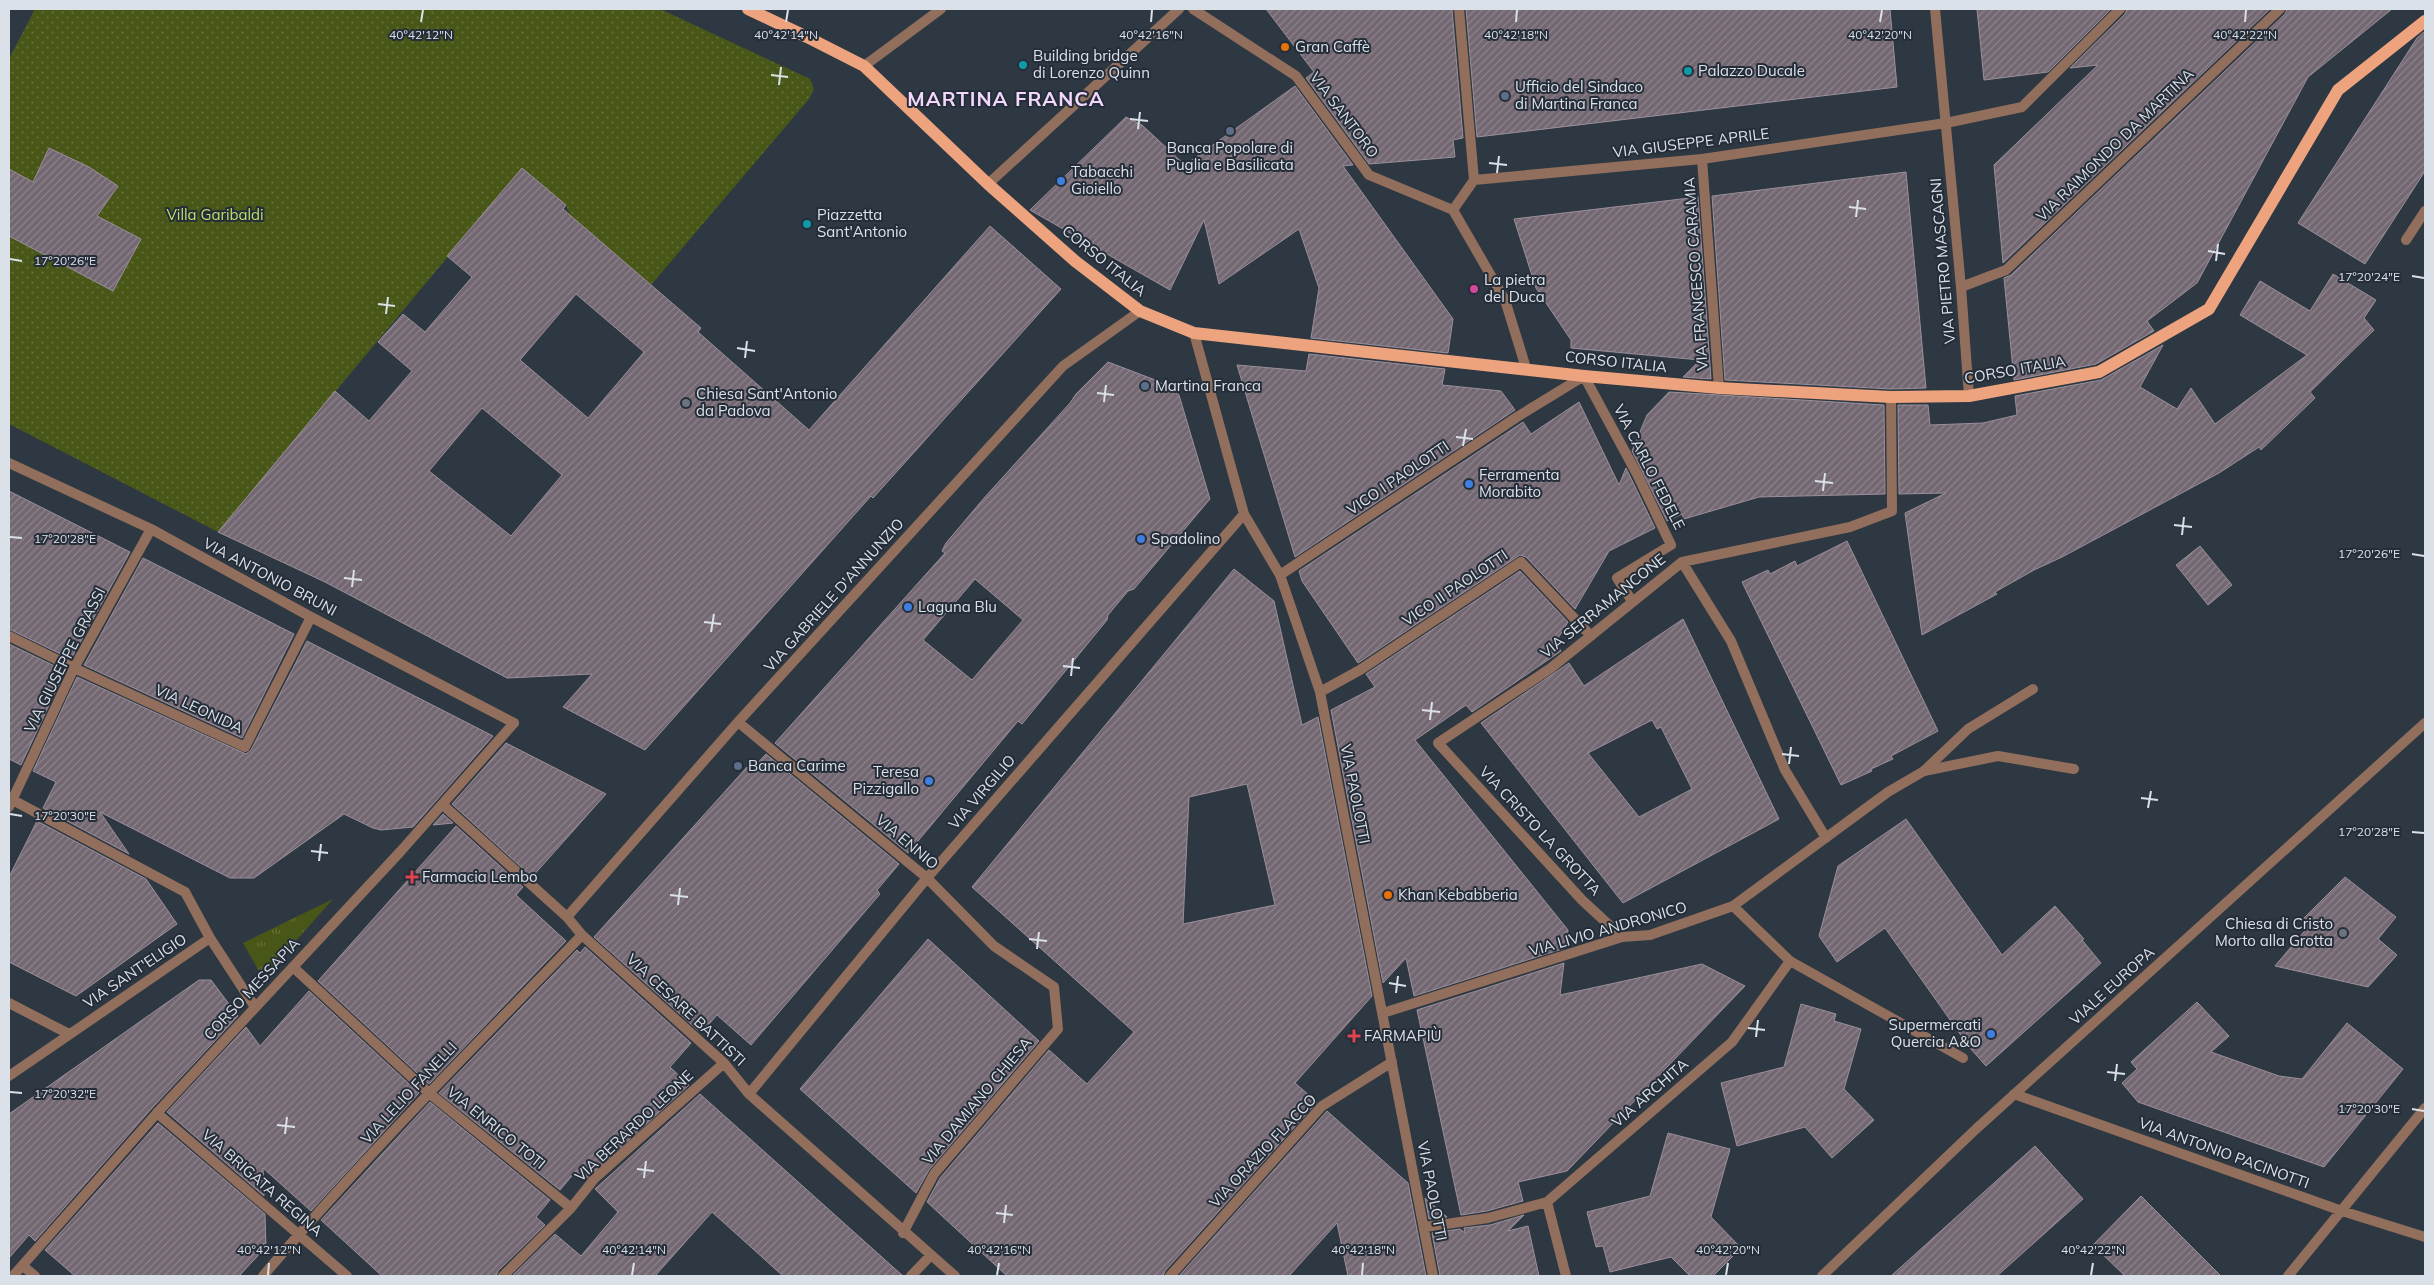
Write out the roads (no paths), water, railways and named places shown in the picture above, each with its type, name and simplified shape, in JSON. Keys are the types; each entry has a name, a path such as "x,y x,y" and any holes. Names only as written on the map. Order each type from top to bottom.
{"main road":[{"name":"CORSO ITALIA","path":"748,9 808,36 864,66 988,184 1075,261 1140,311 1194,333 1526,368 1584,376 1720,388 1891,397 1969,396 2099,372 2209,308 2338,90 2425,21"}],"street":[{"path":"864,66 941,9"},
{"path":"988,184 1179,9"},
{"name":"VIA SANTORO","path":"1193,9 1296,76 1370,175 1452,210"},
{"path":"1459,9 1474,180 1452,210 1505,300 1526,368"},
{"name":"VIA PIETRO MASCAGNI","path":"1935,9 1961,287 1969,396"},
{"name":"VIA GIUSEPPE APRILE","path":"1474,180 1702,159 1946,123 2022,107 2120,9"},
{"name":"VIA RAIMONDO DA MARTINA","path":"1961,287 2006,270 2280,9"},
{"name":"VIA FRANCESCO CARAMIA","path":"1702,159 1720,388"},
{"path":"2406,240 2425,211"},
{"name":"VIA GABRIELE D'ANNUNZIO","path":"567,917 738,722 1063,366 1140,311"},
{"name":"VIA PAOLOTTI","path":"1194,333 1244,514 1280,575 1320,692 1433,1276"},
{"name":"VICO I PAOLOTTI","path":"1280,575 1517,417 1584,376"},
{"name":"VIA CARLO FEDELE","path":"1584,376 1637,474 1671,545 1617,578 1632,601"},
{"name":"VIA SERRAMANCONE","path":"1438,743 1551,668 1682,562 1850,527 1892,511 1891,397"},
{"name":"VIA ANTONIO BRUNI","path":"9,463 151,529 312,617 514,723"},
{"name":"VIA VIRGILIO","path":"749,1094 927,878 1244,514"},
{"name":"VIA GIUSEPPE GRASSI","path":"10,802 74,668 151,529"},
{"name":"VICO II PAOLOTTI","path":"1320,692 1360,670 1521,562 1590,636"},
{"path":"1682,562 1731,642 1785,770 1826,838"},
{"name":"VIA LEONIDA","path":"9,636 245,747 312,617"},
{"path":"1924,771 1968,728 2033,689"},
{"name":"VIA ENNIO","path":"738,722 927,878 994,946 1054,987"},
{"name":"CORSO MESSAPIA","path":"13,1276 157,1113 293,968 443,804 514,723"},
{"name":"VIALE EUROPA","path":"1822,1276 2014,1094 2425,723"},
{"name":"VIA CRISTO LA GROTTA","path":"1438,743 1582,900 1622,937"},
{"path":"1924,771 1998,756 2074,770"},
{"name":"VIA LIVIO ANDRONICO","path":"1383,1014 1622,937 1650,935 1733,906 1888,792 1924,771"},
{"path":"10,802 185,892 210,938"},
{"name":"VIA CESARE BATTISTI","path":"443,804 567,917 582,935 724,1063 749,1094 904,1233 955,1276"},
{"path":"1733,906 1790,961 1963,1058"},
{"name":"VIA LELIO FANELLI","path":"263,1276 299,1234 429,1093 582,935"},
{"name":"VIA SANT'ELIGIO","path":"9,1076 210,938 255,1007"},
{"name":"VIA ARCHITA","path":"1425,1227 1488,1218 1547,1202 1732,1042 1790,961"},
{"name":"VIA ENRICO TOTI","path":"293,968 429,1093 571,1208"},
{"name":"VIA DAMIANO CHIESA","path":"904,1233 934,1174 1058,1029 1054,987"},
{"path":"9,1003 69,1034"},
{"name":"VIA ORAZIO FLACCO","path":"1170,1276 1322,1106 1392,1062"},
{"name":"VIA BERARDO LEONE","path":"503,1276 571,1208 595,1178 724,1063"},
{"name":"VIA ANTONIO PACINOTTI","path":"2014,1094 2342,1211 2425,1237"},
{"path":"2288,1276 2425,1108"},
{"name":"VIA BRIGATA REGINA","path":"157,1113 347,1276"},
{"path":"1547,1202 1566,1276"},
{"path":"911,1276 931,1255"},
{"path":"23,1266 35,1276"}],"place":[{"name":"Gran Caffè","path":"1285,47"},
{"name":"Building bridge di Lorenzo Quinn","path":"1023,65"},
{"name":"Palazzo Ducale","path":"1688,71"},
{"name":"Ufficio del Sindaco di Martina Franca","path":"1505,96"},
{"name":"Banca Popolare di Puglia e Basilicata","path":"1230,131"},
{"name":"Tabacchi Gioiello","path":"1061,181"},
{"name":"Piazzetta Sant'Antonio","path":"807,224"},
{"name":"La pietra del Duca","path":"1474,289"},
{"name":"Martina Franca","path":"1145,386"},
{"name":"Chiesa Sant'Antonio da Padova","path":"686,403"},
{"name":"Ferramenta Morabito","path":"1469,484"},
{"name":"Spadolino","path":"1141,539"},
{"name":"Laguna Blu","path":"908,607"},
{"name":"Banca Carime","path":"738,766"},
{"name":"Teresa Pizzigallo","path":"929,781"},
{"name":"Farmacia Lembo","path":"412,877"},
{"name":"Khan Kebabberia","path":"1388,895"},
{"name":"Chiesa di Cristo Morto alla Grotta","path":"2343,933"},
{"name":"Supermercati Quercia A&O","path":"1991,1034"},
{"name":"FARMAPIÙ","path":"1354,1036"}],"district":[{"name":"MARTINA FRANCA","path":"1006,99"}],"park label":[{"name":"Villa Garibaldi","path":"215,215"}]}
